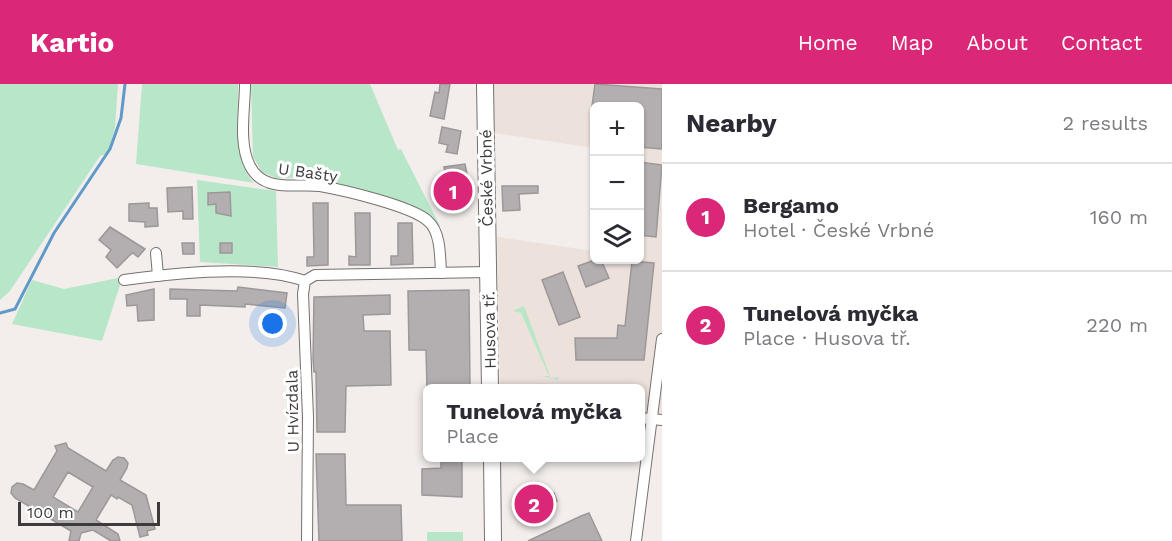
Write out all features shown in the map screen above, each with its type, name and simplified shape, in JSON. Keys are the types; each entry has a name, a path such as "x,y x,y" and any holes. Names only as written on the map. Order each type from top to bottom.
{"street":[{"name":"U Bašty","path":"244,84 245,149 249,165 256,176 282,185 330,189 417,214 429,221 436,233 441,273"},
{"name":"České Vrbné","path":"485,84 488,272"},
{"path":"156,254 158,276"},
{"path":"124,280 237,272 294,277 305,281 315,275 488,272"},
{"name":"Husova tř.","path":"488,272 490,384"},
{"name":"U Hvízdala","path":"305,281 303,294 308,451 307,541"},
{"path":"636,541 658,420 662,339"},
{"path":"492,462 493,541"}],"shaded area":[{"path":"494,84 662,84 662,418 645,416 645,384 500,384 497,237 590,250 590,264 644,264 644,102 590,102 590,147 494,133"}],"green space":[{"path":"0,84 118,84 115,128 108,153 100,156 10,291 0,300"},
{"path":"142,84 238,84 239,149 242,162 254,183 136,164"},
{"path":"251,84 370,84 398,150 401,149 440,226 431,215 418,208 312,178 276,178 262,172 253,157"},
{"path":"197,180 276,191 278,267 200,262"},
{"path":"118,278 120,285 102,341 12,324 32,280 64,289"},
{"path":"524,306 551,378 542,376 549,376 521,313 513,311"},
{"path":"427,532 463,532 463,541 427,541"}],"building":[{"path":"440,84 450,84 444,119 430,116 435,92 439,93"},
{"path":"595,84 662,89 662,149 644,147 644,102 593,102"},
{"path":"442,127 461,131 457,154 446,152 448,145 439,143"},
{"path":"644,163 662,165 656,237 644,236"},
{"path":"465,164 470,191 463,192 464,198 450,200 444,167"},
{"path":"502,186 538,186 538,193 519,194 520,210 503,211"},
{"path":"192,187 193,219 183,219 183,211 168,212 167,188"},
{"path":"230,192 231,216 216,213 216,204 208,205 208,193"},
{"path":"149,203 149,208 157,208 158,226 145,227 145,222 129,221 129,204"},
{"path":"313,203 328,203 328,265 307,266 307,257 314,257"},
{"path":"355,213 370,213 370,265 349,265 349,256 356,257"},
{"path":"398,223 412,223 413,264 391,265 391,256 398,256"},
{"path":"110,227 145,249 138,257 131,254 117,268 106,257 111,250 99,240"},
{"path":"182,243 194,243 194,254 183,254"},
{"path":"220,243 232,243 232,253 220,253"},
{"path":"590,262 590,264 603,264 609,278 586,287 578,266"},
{"path":"654,263 644,360 576,360 575,338 617,338 618,325 625,326 632,264"},
{"path":"563,272 580,317 559,325 542,280"},
{"path":"238,287 287,293 285,308 245,304 245,307 200,305 200,316 187,316 187,299 170,299 170,289 237,291"},
{"path":"154,289 154,320 138,321 137,305 127,306 126,295"},
{"path":"469,290 470,384 427,384 426,350 409,350 408,291"},
{"path":"390,295 390,314 363,315 364,331 390,331 391,385 346,386 345,432 317,432 316,372 314,372 313,359 314,297"},
{"path":"66,443 68,448 106,471 113,460 118,457 124,458 128,463 120,480 146,495 155,529 147,531 148,535 140,537 132,505 111,495 96,520 118,534 120,541 111,541 93,530 81,533 79,541 69,541 71,531 15,498 11,493 12,487 17,483 34,490 57,451 55,446","holes":["68,472 93,487 78,512 53,497"]},
{"path":"316,454 345,454 346,505 401,505 402,541 319,541"},
{"path":"441,462 462,462 462,497 422,495 422,469 441,468"},
{"path":"554,493 557,501 525,515 517,504 537,495 538,500"},
{"path":"589,513 602,541 528,541 581,516"}],"waterway":[{"path":"0,313 15,309 54,233 110,149 121,118 125,84"}],"place":[{"name":"Bergamo","path":"453,191"},
{"name":"Tunelová myčka","path":"534,504"}]}
